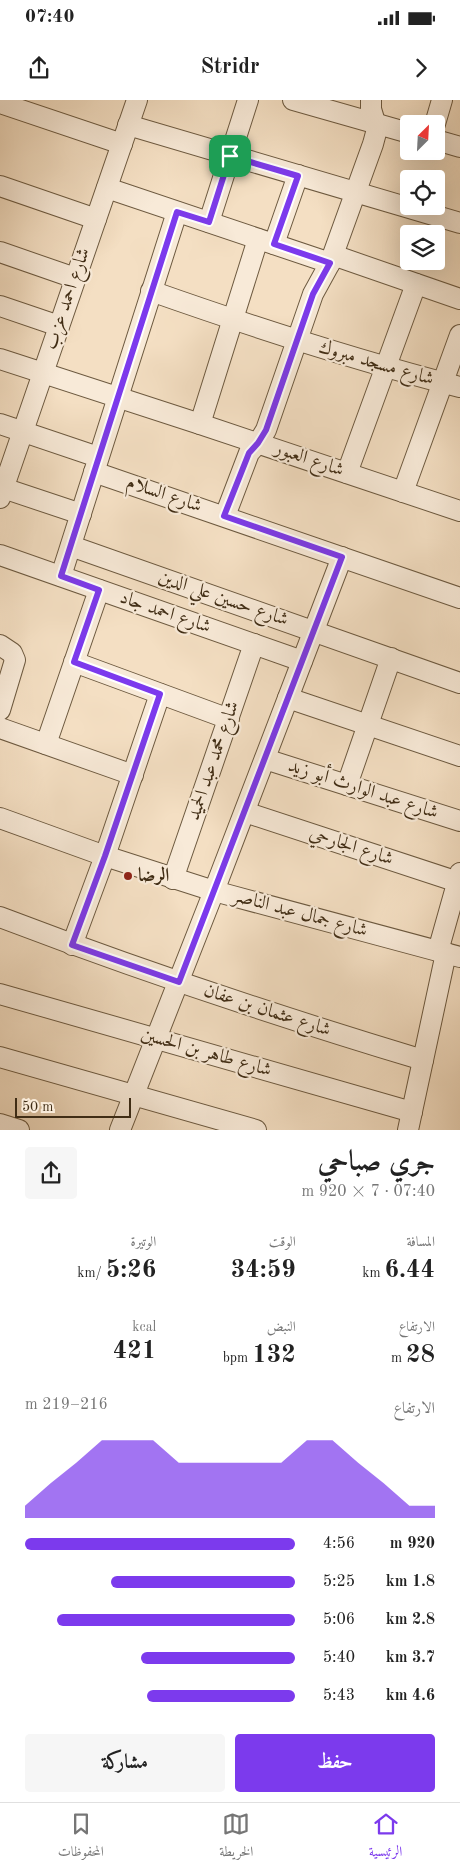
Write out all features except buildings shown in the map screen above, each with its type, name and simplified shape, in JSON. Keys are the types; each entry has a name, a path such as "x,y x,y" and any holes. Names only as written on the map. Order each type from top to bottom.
{"street":[{"name":"شارع احمد عزب","path":"1,493 137,100"},
{"path":"209,222 248,100"},
{"path":"293,100 314,103 400,131"},
{"path":"224,516 249,453 258,443 268,423 313,294 332,259 373,144 377,129 370,100"},
{"path":"438,115 442,100"},
{"path":"0,103 122,144"},
{"path":"128,126 460,223"},
{"path":"445,143 460,147"},
{"path":"200,424 232,320 266,241 298,176"},
{"path":"0,186 96,219"},
{"path":"107,188 266,241 416,284 460,299"},
{"path":"61,576 177,212"},
{"path":"0,252 75,278"},
{"path":"347,473 416,284"},
{"name":"شارع مسجد مبروك","path":"152,291 296,341 386,368 452,385"},
{"path":"0,306 59,326"},
{"path":"403,492 452,385 460,336"},
{"name":"شارع العبور","path":"0,359 460,511"},
{"name":"شارع السلام","path":"0,424 224,516 460,598"},
{"path":"1,493 80,514"},
{"name":"شارع حسين علي الدين","path":"71,546 460,683"},
{"name":"شارع احمد جاد","path":"0,555 302,661"},
{"path":"120,1130 245,812 342,557"},
{"path":"46,744 99,590"},
{"name":"شارع محمد عبد الحميد","path":"173,879 254,644"},
{"path":"0,645 12,653 15,660 0,710"},
{"path":"347,785 391,658"},
{"path":"74,662 229,719"},
{"path":"72,945 105,856 160,694"},
{"path":"288,698 460,756"},
{"path":"0,728 132,775"},
{"name":"شارع عبد الوارث أبو زيد","path":"265,759 460,821"},
{"name":"شارع الجارحي","path":"245,812 459,877"},
{"name":"شارع جمال عبد الناصر","path":"0,818 173,879 448,954"},
{"path":"410,1121 448,954 459,877"},
{"name":"شارع عثمان بن عفان","path":"0,917 72,945 179,982 314,1027 423,1060"},
{"name":"شارع طاهر بن الحسين","path":"0,994 157,1039 410,1121"},
{"path":"0,1057 256,1130"},
{"path":"0,1124 19,1130"}],"place":[{"name":"الرضا","path":"128,876"}],"route":[{"path":"230,156 298,176 274,244 330,263 313,294 266,430 249,453 224,516 342,557 179,982 72,945 105,856 160,694 74,662 99,590 61,576 177,212 209,222 230,156"}]}
